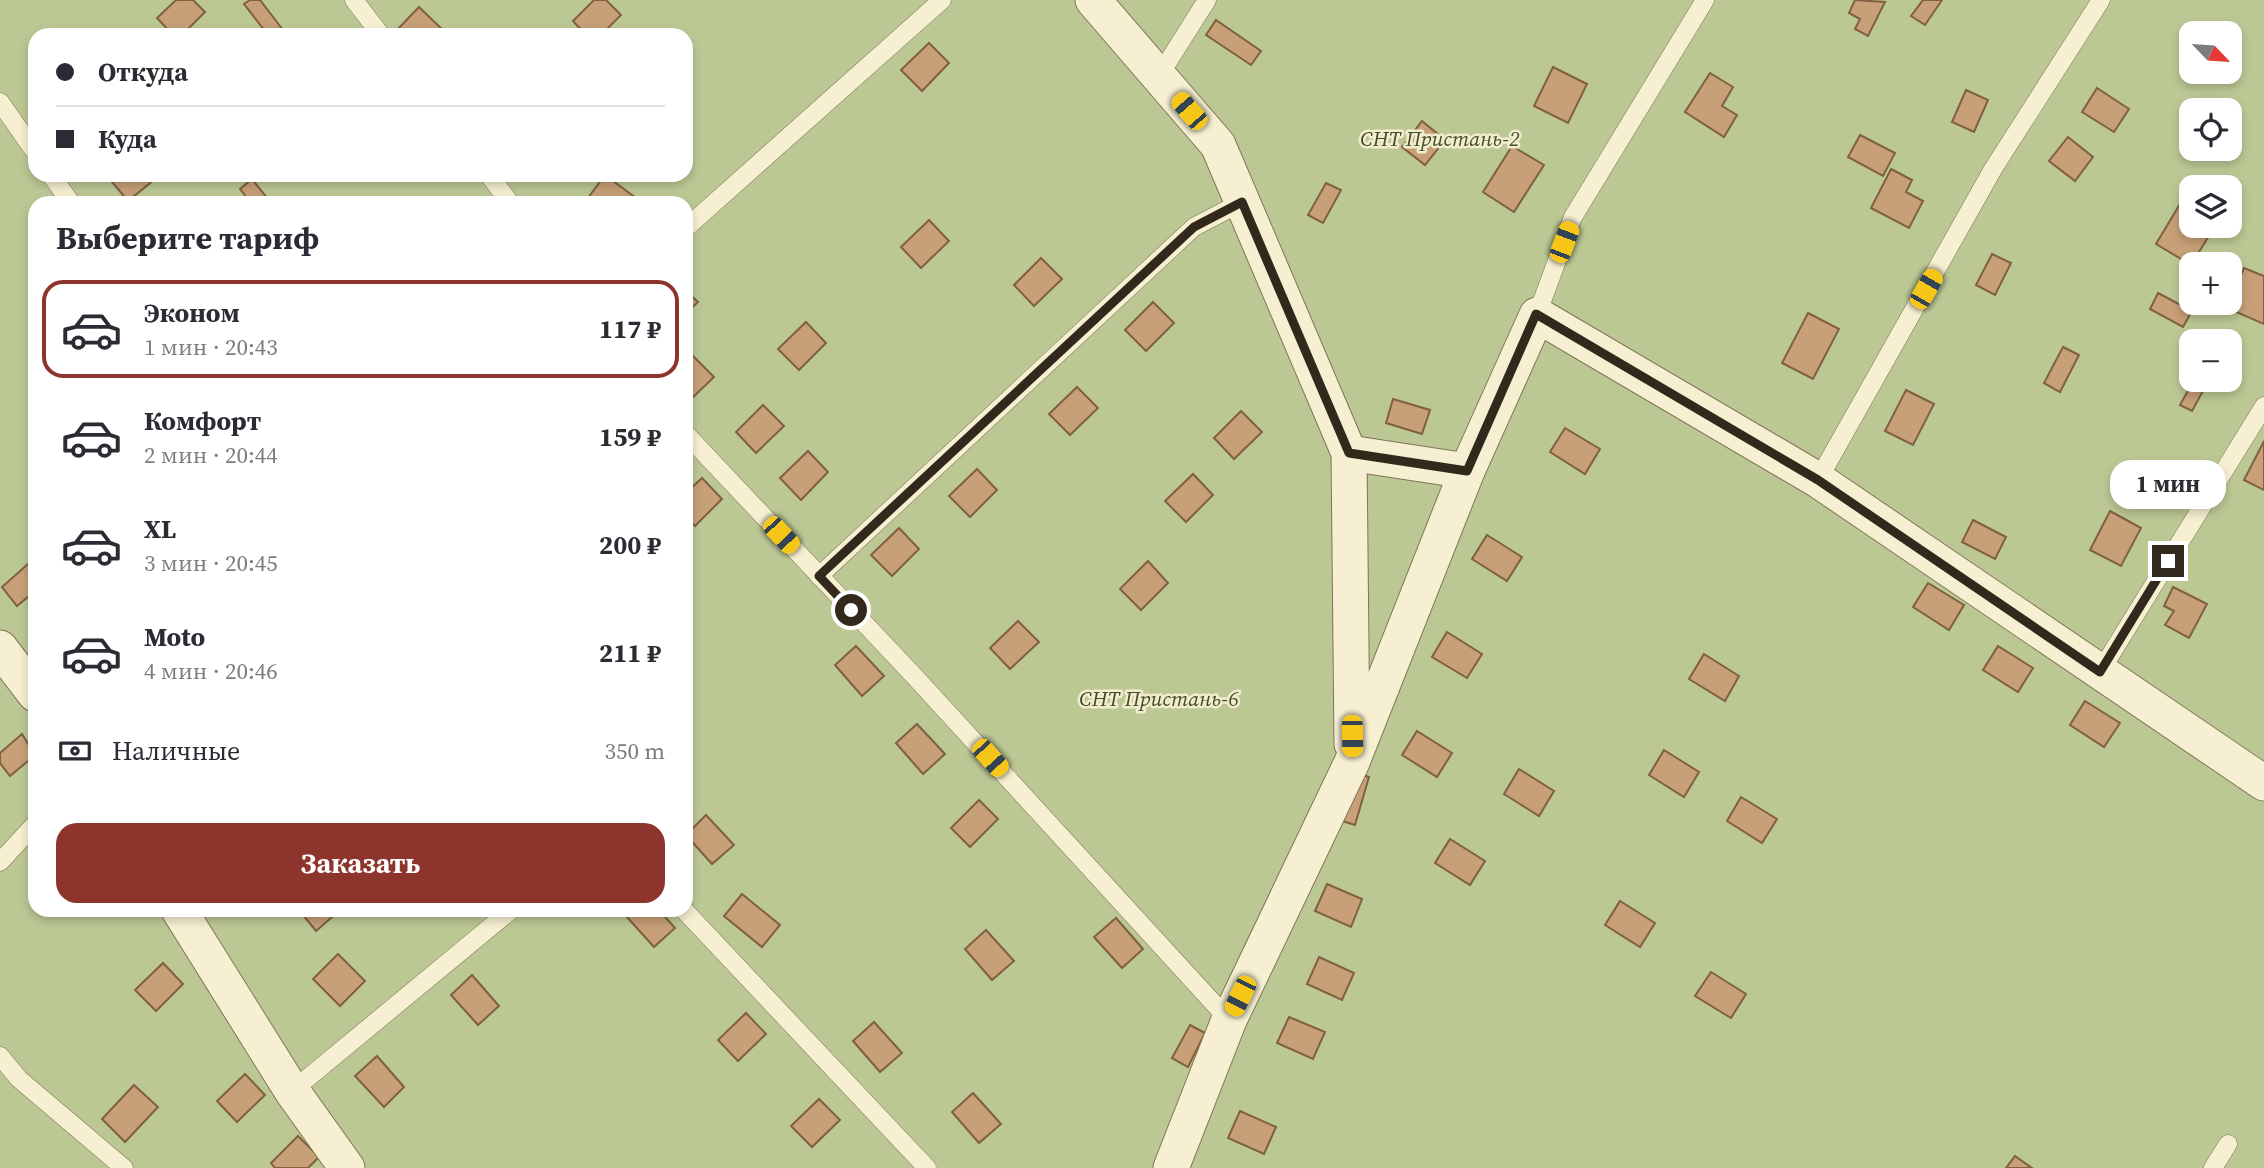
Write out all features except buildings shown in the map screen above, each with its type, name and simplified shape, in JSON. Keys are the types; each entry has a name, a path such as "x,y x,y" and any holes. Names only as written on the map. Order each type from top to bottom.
{"street":[{"path":"1093,0 1218,145 1349,453 1352,762"},
{"path":"1171,1168 1229,1020 1352,762 1467,471 1536,314 1818,480 2264,783"},
{"path":"1349,453 1467,471"},
{"path":"0,648 28,685"},
{"path":"183,917 292,1091 348,1168"}],"lane":[{"path":"354,0 376,28"},
{"path":"693,222 942,0"},
{"path":"1159,76 1208,0"},
{"path":"1536,314 1573,217 1705,0"},
{"path":"1818,480 1993,169 2101,0"},
{"path":"0,102 28,142"},
{"path":"819,576 1194,227 1242,202"},
{"path":"2100,672 2264,407"},
{"path":"693,441 1229,1020"},
{"path":"0,862 28,832"},
{"path":"292,1091 503,917"},
{"path":"691,917 927,1168"},
{"path":"0,1056 19,1079 124,1168"},
{"path":"2213,1168 2228,1144"}],"green space":[{"name":"СНТ Пристань-6","path":"0,0 2264,0 2264,1168 0,1168"}],"route":[{"path":"851,610 819,576 1194,227 1242,202 1349,453 1467,471 1536,314 1749,442 1818,480 2100,672 2168,561"}],"park label":[{"name":"СНТ Пристань-2","path":"1440,139"}]}
